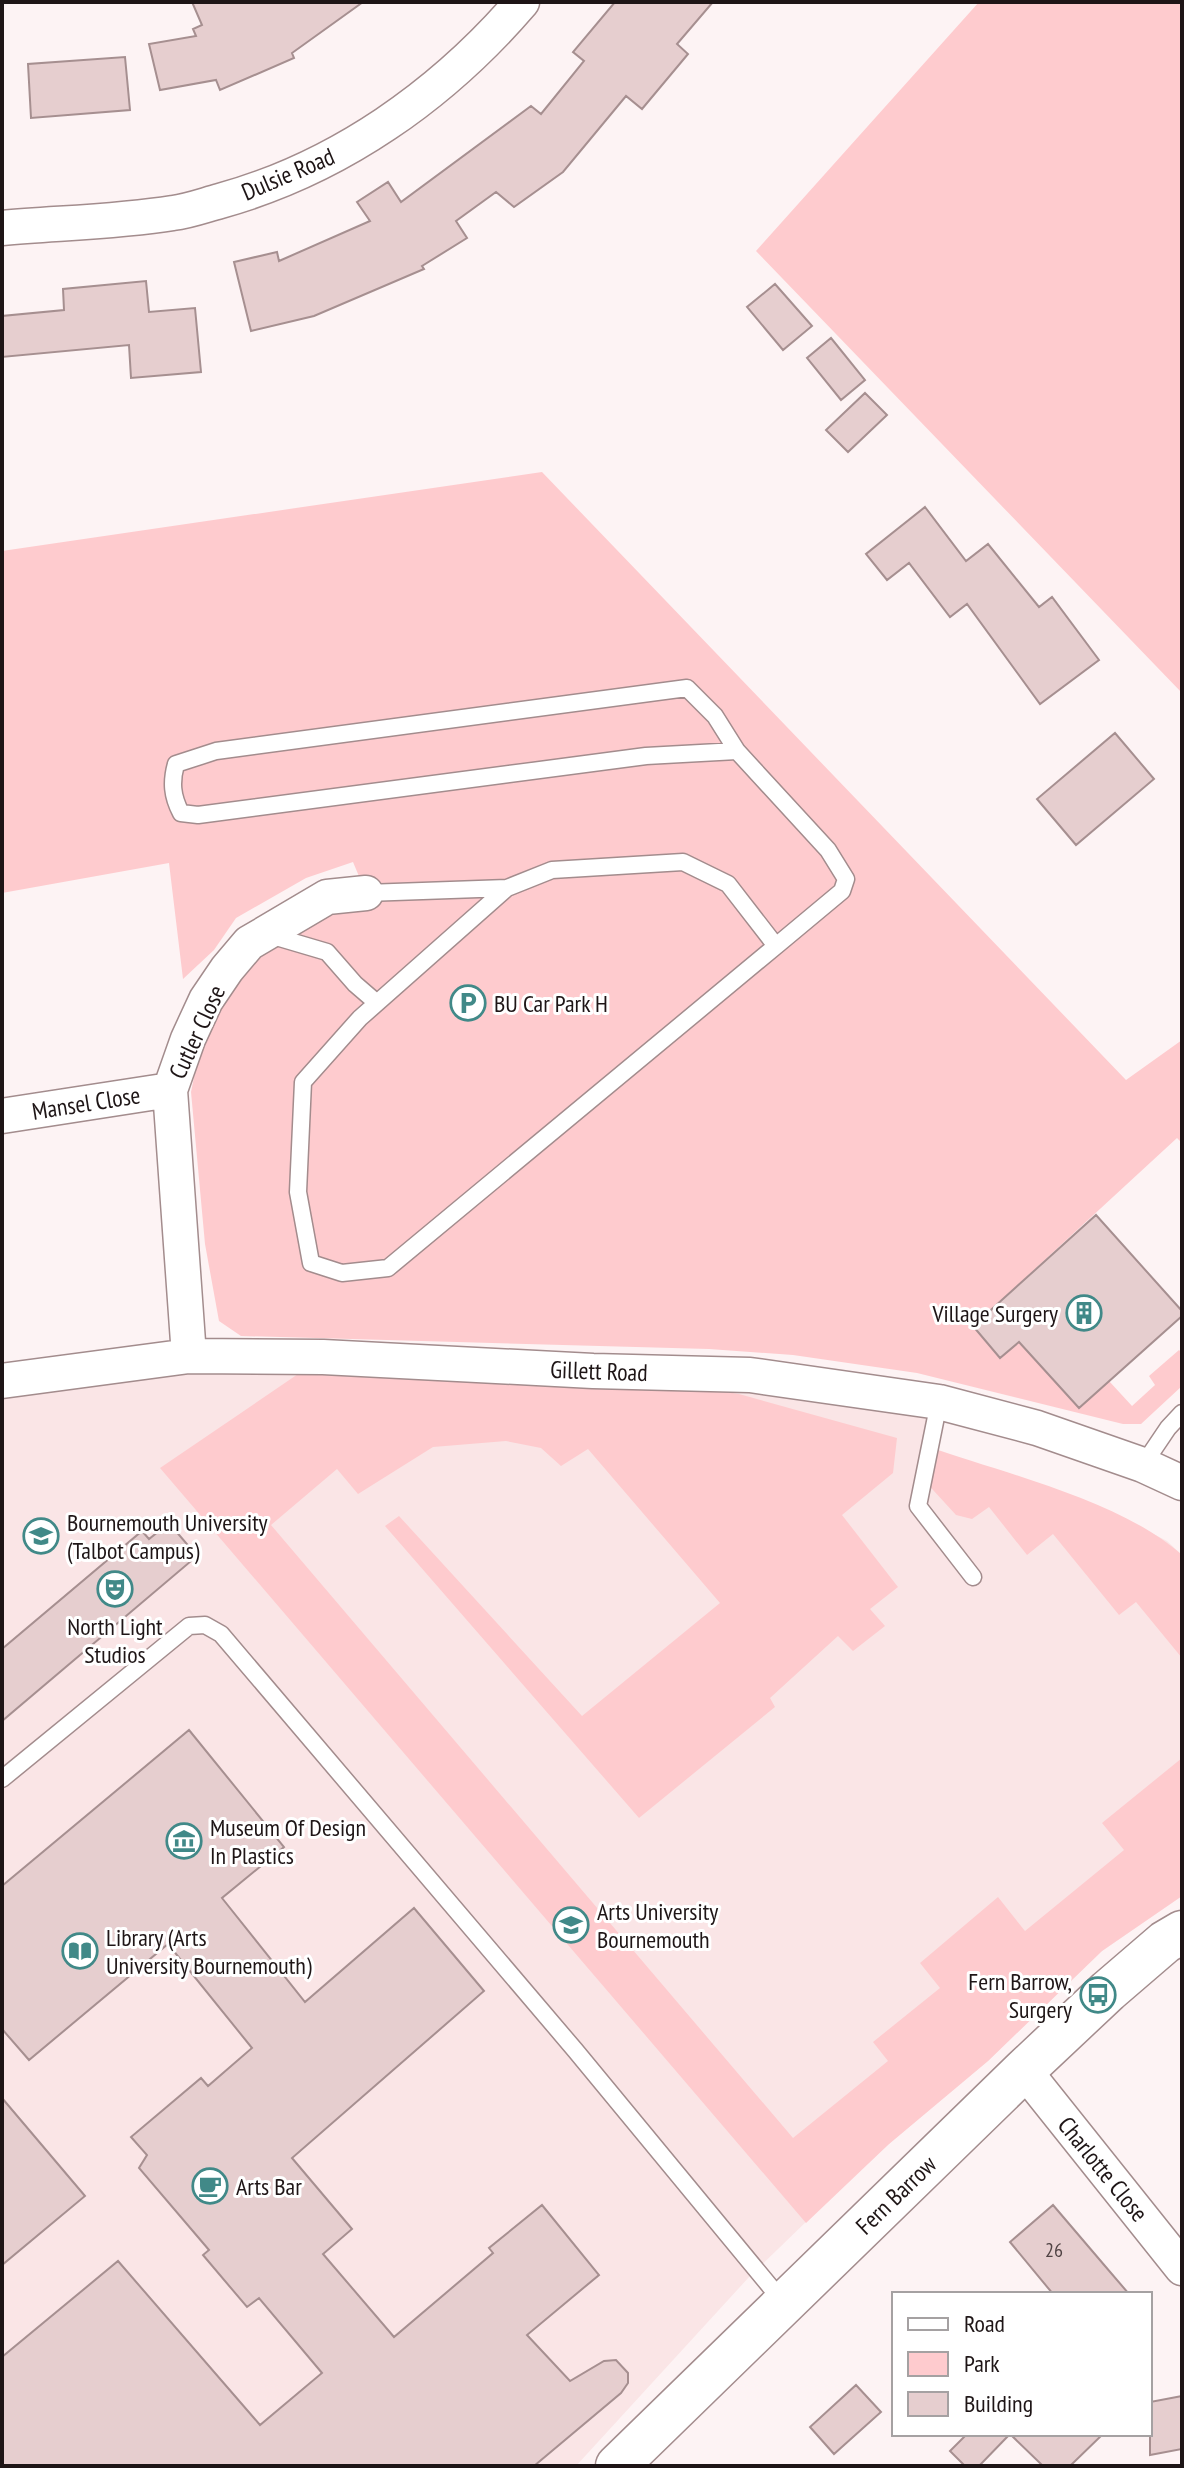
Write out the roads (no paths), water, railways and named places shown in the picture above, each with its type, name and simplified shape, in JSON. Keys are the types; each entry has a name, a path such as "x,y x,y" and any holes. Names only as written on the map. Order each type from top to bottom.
{"street":[{"name":"Dulsie Road","path":"2,228 174,213 253,192 332,158 394,119 454,72 522,2"},
{"name":"Cutler Close","path":"189,1356 170,1090 188,1039 206,1000 249,943 327,897 366,893"},
{"name":"Mansel Close","path":"2,1116 170,1090"},
{"name":"Gillett Road","path":"2,1381 189,1356 323,1357 593,1371 750,1375 939,1402 1037,1428 1143,1465 1182,1483"},
{"name":"Fern Barrow","path":"617,2466 1024,2070 1108,1991 1165,1942 1182,1932"},
{"name":"Charlotte Close","path":"1024,2070 1182,2268"}],"lane":[{"path":"737,751 646,756 198,815 181,813 173,798 176,764 216,751 687,688 715,716 737,751 828,850 846,879 842,891 776,946 388,1268 342,1273 311,1263 298,1192 303,1082 360,1018 507,888 552,870 683,862 728,884 776,946"},
{"path":"366,893 507,888"},
{"path":"263,933 327,952 355,984 377,1003"},
{"path":"939,1402 918,1506 973,1577"},
{"path":"1143,1465 1182,1413"},
{"path":"2,1779 189,1626 205,1625 221,1634 575,2050 784,2304"}],"place":[{"name":"BU Car Park H","path":"468,1003"},
{"name":"Village Surgery","path":"1084,1313"},
{"name":"Bournemouth University (Talbot Campus)","path":"41,1536"},
{"name":"North Light Studios","path":"115,1589"},
{"name":"Museum Of Design In Plastics","path":"184,1841"},
{"name":"Arts University Bournemouth","path":"571,1925"},
{"name":"Library (Arts University Bournemouth)","path":"80,1951"},
{"name":"Fern Barrow, Surgery","path":"1098,1995"},
{"name":"Arts Bar","path":"210,2186"}]}
